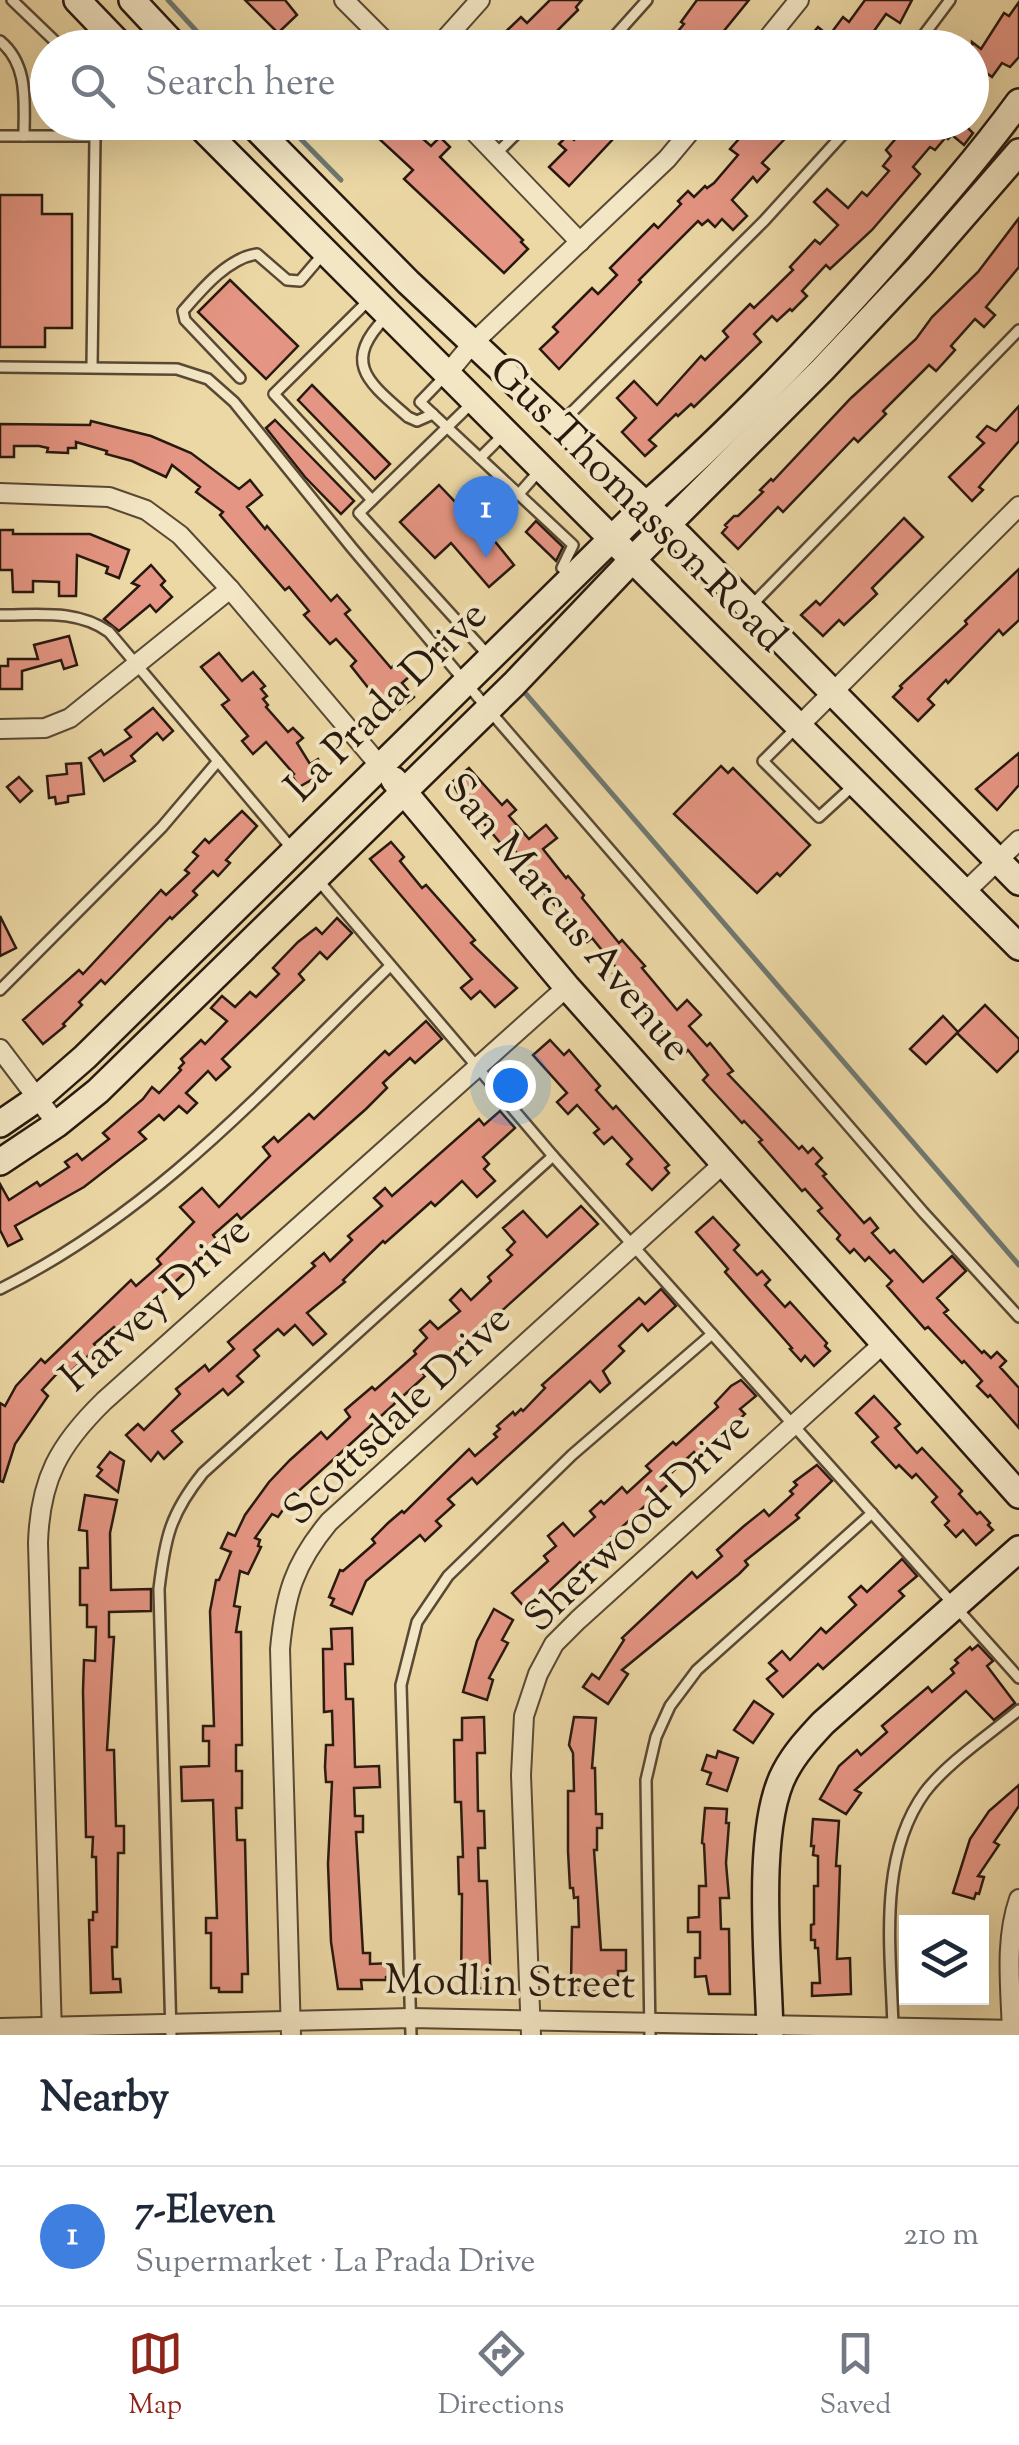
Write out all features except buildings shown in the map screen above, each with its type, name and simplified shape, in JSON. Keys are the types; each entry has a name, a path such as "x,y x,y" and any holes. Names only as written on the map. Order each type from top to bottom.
{"main road":[{"path":"77,0 106,30"},
{"path":"132,0 160,30"},
{"name":"La Prada Drive","path":"0,1162 57,1124 111,1078 488,709 666,525 827,347 1019,102"},
{"name":"Gus Thomasson Road","path":"214,140 1019,946"},
{"name":"Gus Thomasson Road","path":"268,140 472,344 646,505 1019,882"},
{"name":"La Prada Drive","path":"0,1124 38,1098 85,1057 646,505 827,347 957,224 1019,152"},
{"name":"San Marcus Avenue","path":"381,767 723,1164 1019,1495"},
{"path":"770,2029 766,1845 783,1775 823,1723 1019,1549"}],"street":[{"path":"344,0 374,30"},
{"path":"453,30 480,0"},
{"path":"775,30 799,0"},
{"path":"482,140 580,242"},
{"path":"447,374 472,344 683,140"},
{"name":"San Marcus Avenue","path":"0,493 109,497 146,510 180,534 381,767"},
{"path":"799,726 1019,506"},
{"path":"0,729 58,725 230,589"},
{"path":"964,894 1019,840"},
{"name":"Harvey Drive","path":"52,2030 38,1542 45,1483 68,1439 104,1400 568,987"},
{"path":"0,1049 57,1124"},
{"name":"Scottsdale Drive","path":"291,2027 280,1649 292,1578 306,1550 328,1522 723,1164"},
{"name":"Sherwood Drive","path":"531,2027 522,1775 524,1716 538,1674 554,1644 566,1632 882,1344"},
{"path":"1014,2031 1010,1955 1013,1917 1019,1900"},
{"name":"Modlin Street","path":"0,2028 1014,2031"}],"lane":[{"path":"12,0 43,30"},
{"path":"620,30 647,0"},
{"path":"928,30 950,0"},
{"path":"0,42 10,49 22,70 24,136"},
{"path":"0,136 30,136"},
{"path":"92,367 94,140"},
{"path":"496,154 510,140"},
{"path":"560,424 764,221 838,140"},
{"path":"240,378 185,320 183,311 232,263 245,256 257,254 287,280 300,281 324,252"},
{"path":"379,307 361,354 365,375 408,418 417,421 433,414"},
{"path":"372,500 274,394 379,307"},
{"path":"748,609 1019,330"},
{"path":"0,367 176,370 208,380 234,402 488,709 1019,1318"},
{"path":"447,374 420,402 573,545 562,568 572,577"},
{"path":"474,400 359,513 490,657"},
{"path":"480,458 506,432"},
{"path":"518,495 542,468"},
{"path":"0,615 68,615 92,620 109,632 295,852"},
{"path":"799,726 762,761 819,816 856,783"},
{"path":"0,990 184,804 218,761"},
{"path":"315,876 553,1156 1019,1678"},
{"path":"0,1289 94,1235 188,1164 390,966"},
{"path":"171,2029 159,1589 164,1542 181,1500 217,1460 553,1156"},
{"path":"411,2027 401,1685 417,1622 448,1576 558,1468 712,1334"},
{"path":"650,2028 646,1780 656,1736 670,1706 697,1670 872,1513"},
{"path":"893,2031 892,1884 898,1844 926,1790 1019,1710"}],"waterway":[{"path":"168,0 196,30"},
{"path":"302,140 341,180"},
{"path":"526,694 1019,1265"}],"place":[{"name":"7-Eleven","path":"486,558"}]}
